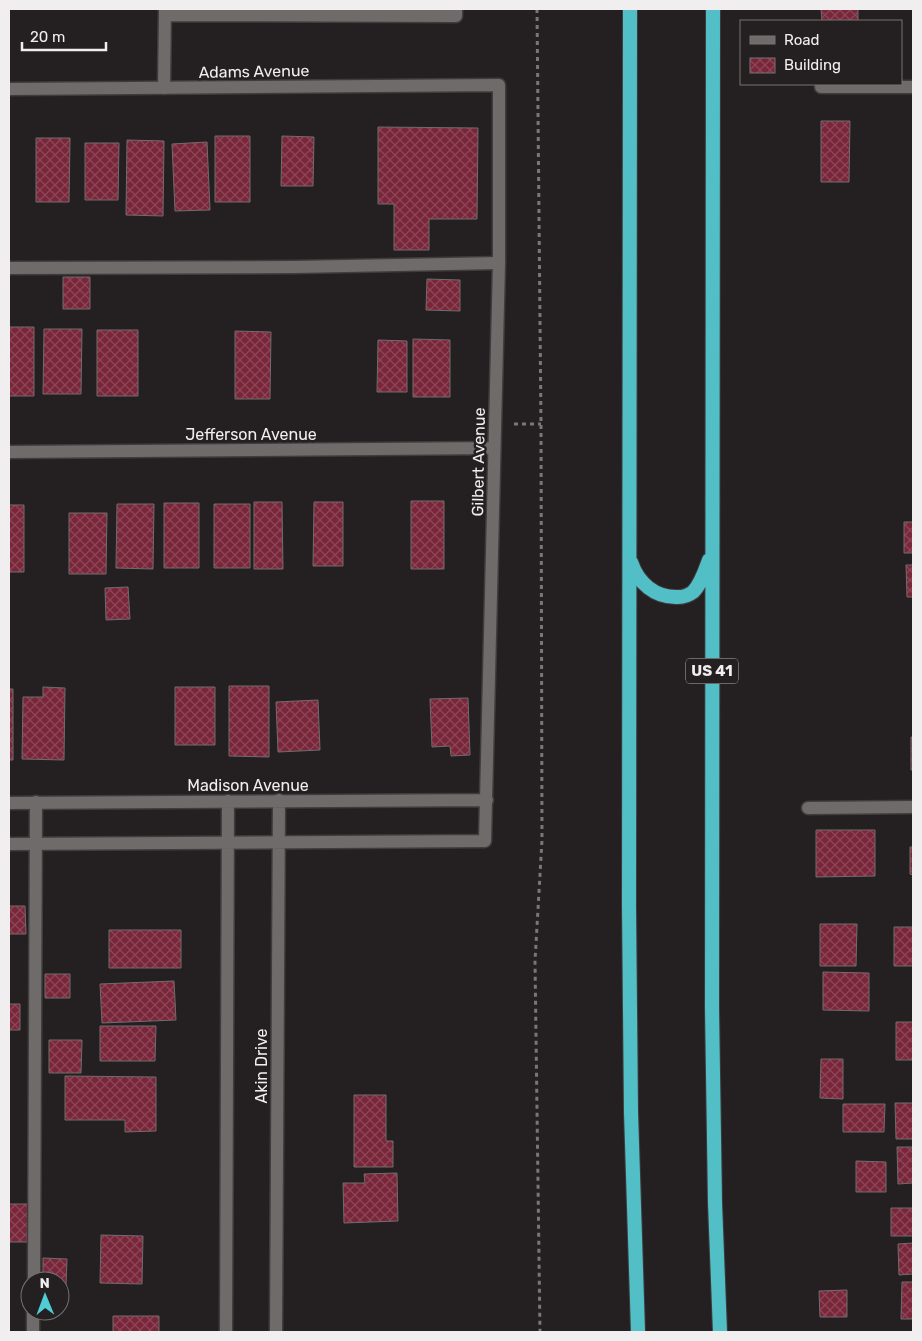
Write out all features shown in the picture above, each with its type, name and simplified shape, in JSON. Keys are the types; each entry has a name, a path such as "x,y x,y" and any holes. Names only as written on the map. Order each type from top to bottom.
{"highway":[{"path":"630,9 628,554 631,1103 638,1332"},
{"name":"US 41","path":"713,9 712,1008 715,1203 720,1332"},
{"path":"628,554 633,569 640,581 661,596 672,597 691,594 702,580 712,553"}],"street":[{"path":"164,88 165,12 456,16 456,9"},
{"name":"Adams Avenue","path":"9,89 500,85"},
{"name":"Gilbert Avenue","path":"279,842 486,840 500,85"},
{"path":"821,88 913,87"},
{"path":"9,268 295,267 498,263"},
{"name":"Jefferson Avenue","path":"9,452 494,448"},
{"name":"Akin Drive","path":"276,1332 279,800"},
{"name":"Madison Avenue","path":"9,802 487,800"},
{"name":"Akin Drive","path":"226,1332 228,801"},
{"path":"34,1271 36,802"},
{"path":"808,808 913,807"},
{"path":"9,844 279,842"}],"path":[{"path":"537,9 541,414 542,871 535,961 540,1332"}],"building":[{"path":"821,9 858,9 858,20 822,20"},
{"path":"821,121 850,121 849,182 821,182"},
{"path":"378,127 478,128 477,219 429,219 429,250 394,250 394,204 378,204"},
{"path":"215,136 250,136 250,202 215,202"},
{"path":"282,136 314,137 313,186 281,186"},
{"path":"36,138 70,138 69,202 36,202"},
{"path":"127,140 164,141 163,216 126,215"},
{"path":"207,142 210,210 175,211 172,144"},
{"path":"85,143 119,143 118,200 85,200"},
{"path":"63,277 90,277 90,309 63,309"},
{"path":"427,279 460,280 460,311 426,310"},
{"path":"9,327 34,327 34,396 9,396"},
{"path":"44,329 82,329 81,394 43,394"},
{"path":"97,330 138,330 138,396 97,396"},
{"path":"235,331 271,332 270,399 235,399"},
{"path":"413,339 450,340 450,397 413,397"},
{"path":"378,340 407,341 407,392 377,392"},
{"path":"411,501 444,501 444,569 411,569"},
{"path":"254,502 282,502 283,569 254,569"},
{"path":"314,502 343,502 343,566 313,566"},
{"path":"164,503 199,503 199,568 164,568"},
{"path":"117,504 154,504 153,569 116,568"},
{"path":"214,504 250,504 250,568 214,568"},
{"path":"9,505 24,505 24,572 9,572"},
{"path":"69,513 107,513 106,574 69,574"},
{"path":"904,522 913,522 913,553 904,553"},
{"path":"906,565 913,565 913,597 907,597"},
{"path":"128,587 130,619 106,620 105,588"},
{"path":"229,686 269,686 269,757 229,756"},
{"path":"43,687 65,688 64,760 22,759 23,697 43,697"},
{"path":"175,687 215,687 215,745 175,745"},
{"path":"9,689 13,689 13,760 9,760"},
{"path":"468,698 470,755 451,756 450,746 432,747 430,699"},
{"path":"318,700 320,750 278,752 276,702"},
{"path":"911,737 913,737 913,770 911,770"},
{"path":"816,830 875,830 875,876 816,877"},
{"path":"910,847 913,847 913,875 910,874"},
{"path":"9,906 25,906 26,934 9,934"},
{"path":"820,924 857,924 856,966 820,966"},
{"path":"894,927 913,927 913,966 894,966"},
{"path":"109,930 181,930 181,968 109,968"},
{"path":"823,972 869,973 869,1011 823,1010"},
{"path":"45,974 70,974 70,998 45,998"},
{"path":"174,981 176,1020 102,1023 100,984"},
{"path":"9,1004 20,1004 20,1030 9,1030"},
{"path":"896,1022 913,1022 913,1060 896,1060"},
{"path":"100,1026 156,1026 155,1061 100,1061"},
{"path":"49,1040 82,1040 81,1073 49,1073"},
{"path":"821,1059 843,1059 843,1099 820,1098"},
{"path":"65,1076 156,1077 156,1131 125,1132 125,1120 65,1120"},
{"path":"354,1095 386,1095 386,1141 393,1141 393,1167 354,1167"},
{"path":"895,1103 913,1103 913,1139 896,1139"},
{"path":"843,1104 885,1104 884,1132 843,1132"},
{"path":"897,1147 913,1147 913,1183 898,1184"},
{"path":"856,1161 886,1162 886,1192 856,1192"},
{"path":"397,1173 398,1221 344,1223 343,1183 365,1183 364,1174"},
{"path":"9,1204 28,1204 27,1242 9,1242"},
{"path":"891,1208 913,1208 913,1236 891,1236"},
{"path":"101,1235 143,1236 142,1284 100,1283"},
{"path":"913,1243 913,1274 899,1275 898,1244"},
{"path":"43,1258 67,1259 67,1271 43,1271"},
{"path":"902,1282 913,1282 913,1319 901,1319"},
{"path":"847,1290 847,1317 820,1317 819,1291"},
{"path":"113,1316 159,1316 159,1332 113,1332"}]}
